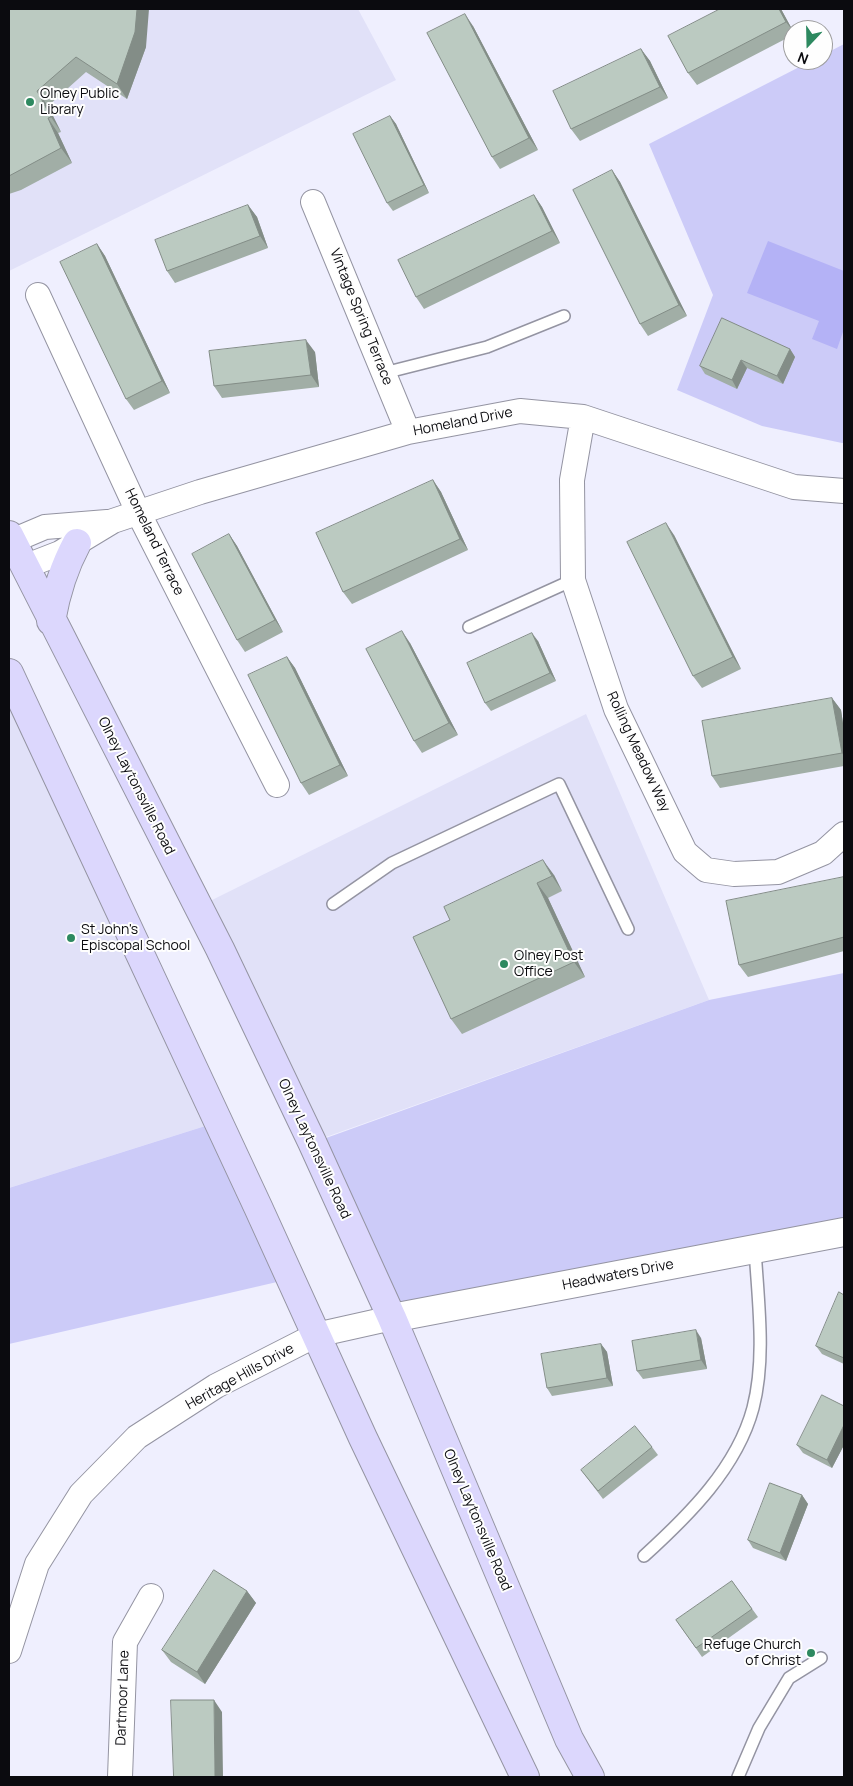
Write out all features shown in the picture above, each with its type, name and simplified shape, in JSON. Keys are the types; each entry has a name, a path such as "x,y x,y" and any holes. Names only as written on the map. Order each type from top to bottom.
{"main road":[{"name":"Olney Laytonsville Road","path":"10,540 220,949 392,1318 569,1739 590,1777"},
{"path":"51,621 56,590 65,565 77,543"},
{"path":"9,673 316,1335 525,1777"}],"street":[{"name":"Vintage Spring Terrace","path":"313,202 408,432"},
{"name":"Homeland Terrace","path":"38,295 138,512 277,785"},
{"name":"Homeland Drive","path":"24,567 60,553 113,522 200,492 408,432 520,411 583,417 794,487 844,491"},
{"name":"Rolling Meadow Way","path":"583,417 572,480 573,580 616,709 685,852 706,870 734,874 778,872 823,853 844,834"},
{"name":"Homeland Drive","path":"10,540 45,527 113,522"},
{"name":"Headwaters Drive","path":"392,1318 844,1232"},
{"name":"Heritage Hills Drive","path":"9,1651 37,1564 81,1494 137,1437 216,1386 316,1335 392,1318"},
{"name":"Dartmoor Lane","path":"120,1777 125,1642 151,1596"}],"lane":[{"path":"384,373 487,347 564,316"},
{"path":"469,627 573,580"},
{"path":"333,904 392,863 559,784 628,929"},
{"path":"644,1556 684,1519 716,1479 740,1443 752,1409 757,1387 760,1338 756,1249"},
{"path":"738,1777 759,1728 789,1678 821,1658"}],"shaded area":[{"path":"9,9 358,9 396,80 9,271"},
{"path":"844,44 844,443 762,426 677,390 713,295 649,144 793,70 833,70 833,50"},
{"path":"768,241 844,271 844,329 837,349 812,339 819,321 747,293"},
{"name":"St John's Episcopal School","path":"9,673 218,1122 9,1188"},
{"path":"586,714 709,1000 312,1142 198,907"},
{"path":"844,973 844,1232 392,1318 315,1142 709,1000"},
{"path":"218,1122 290,1279 9,1344 9,1188"}],"building":[{"name":"Olney Public Library","path":"9,9 137,9 135,32 117,84 76,57 37,91 51,117 48,118 61,148 9,176"},
{"path":"720,9 779,9 785,20 783,20 783,24 688,73 668,36"},
{"path":"465,14 529,138 492,157 427,33"},
{"path":"641,49 660,87 571,129 553,91"},
{"path":"390,116 424,185 387,203 353,134"},
{"path":"612,170 679,305 640,324 573,190"},
{"path":"534,195 552,231 416,297 398,260"},
{"path":"248,205 260,236 167,271 155,240"},
{"path":"97,244 162,381 126,399 60,262"},
{"path":"722,318 790,349 777,376 741,360 732,380 700,366"},
{"path":"306,340 311,375 214,386 209,351"},
{"path":"433,480 460,539 343,592 316,533"},
{"path":"666,523 733,657 693,676 627,542"},
{"path":"229,534 275,620 237,640 192,554"},
{"path":"402,631 449,723 414,741 366,649"},
{"path":"532,633 550,673 485,703 467,663"},
{"path":"287,657 340,765 301,783 248,675"},
{"path":"832,698 842,753 712,776 702,721"},
{"name":"Olney Post Office","path":"543,860 552,876 537,883 574,962 451,1019 413,937 450,920 444,907"},
{"path":"844,877 844,937 739,965 726,901"},
{"path":"839,1292 844,1295 844,1358 816,1346"},
{"path":"696,1330 701,1360 637,1371 632,1341"},
{"path":"601,1344 607,1378 547,1388 541,1354"},
{"path":"822,1395 844,1406 844,1425 827,1460 797,1445"},
{"path":"635,1426 652,1447 598,1491 581,1470"},
{"path":"770,1483 802,1495 780,1553 748,1540"},
{"path":"214,1570 247,1591 197,1672 162,1650"},
{"path":"732,1581 752,1609 696,1648 676,1620"},
{"path":"171,1700 214,1700 215,1777 174,1777"}],"place":[{"name":"Olney Public Library","path":"30,102"},
{"name":"St John's Episcopal School","path":"71,938"},
{"name":"Olney Post Office","path":"504,964"},
{"name":"Refuge Church of Christ","path":"811,1653"}]}
